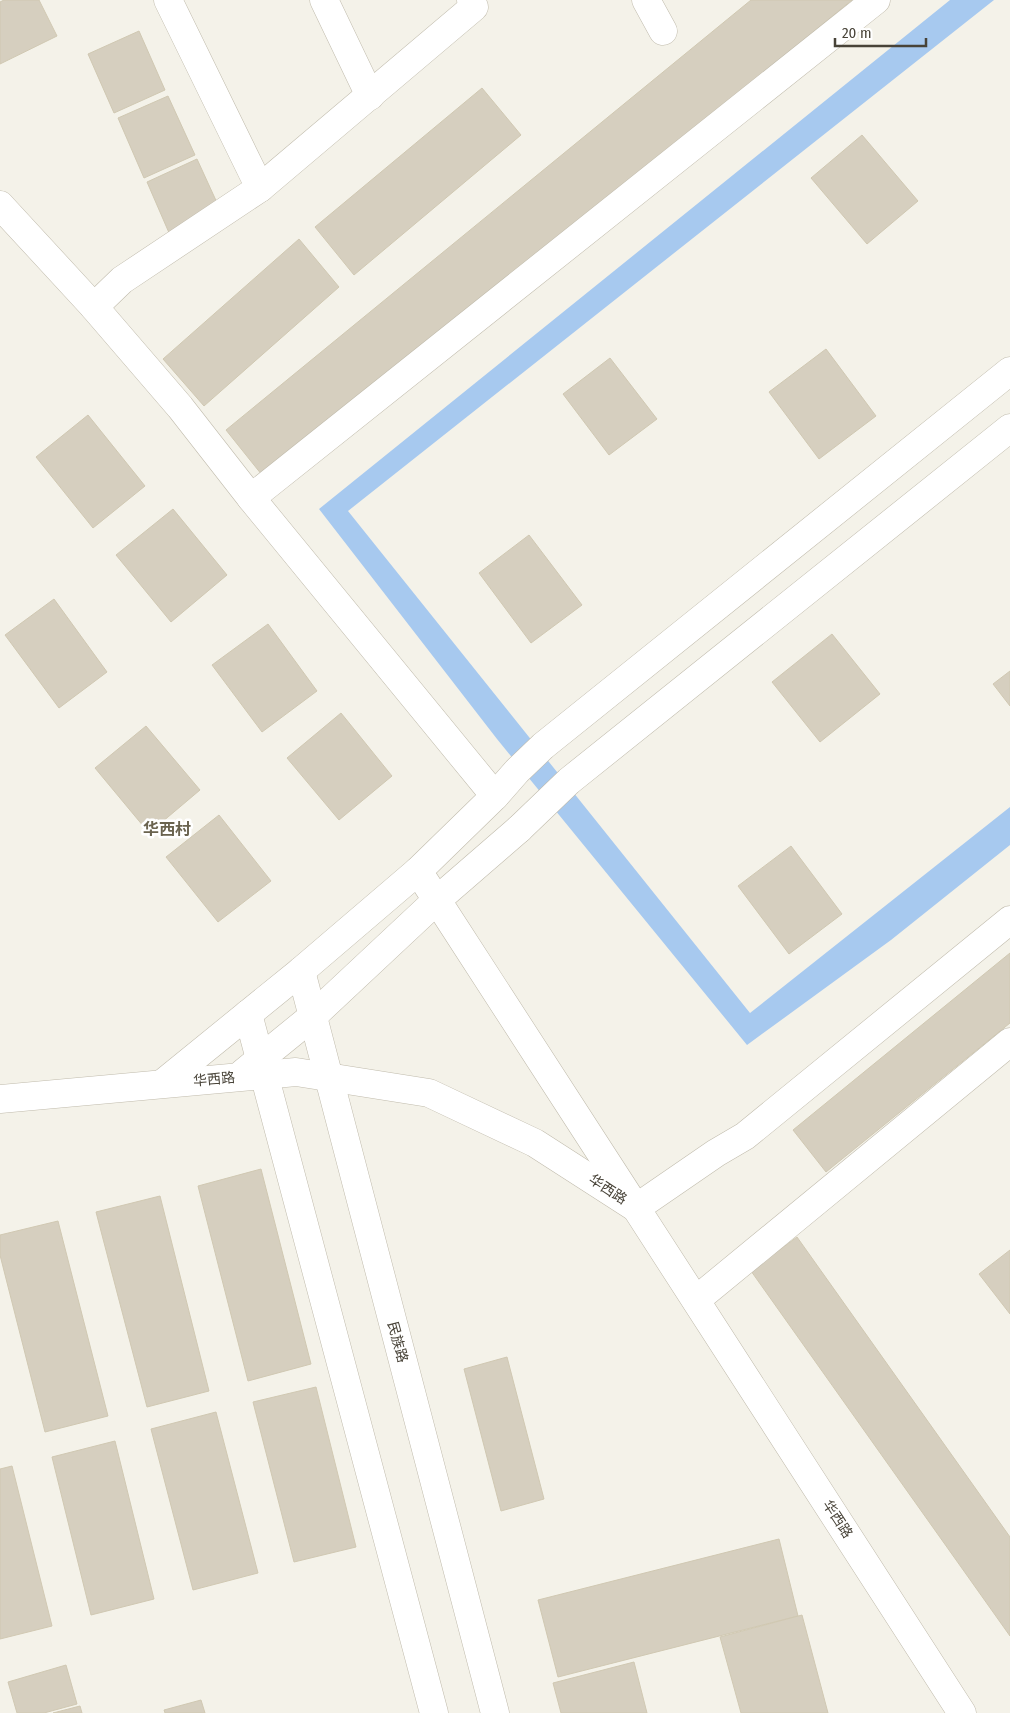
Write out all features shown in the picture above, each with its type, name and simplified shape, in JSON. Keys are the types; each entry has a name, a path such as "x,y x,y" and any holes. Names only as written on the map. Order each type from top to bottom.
{"street":[{"path":"168,0 260,188"},
{"path":"324,0 370,96"},
{"path":"94,307 122,280 260,188 474,6 471,0"},
{"path":"646,0 663,31"},
{"path":"251,498 876,0"},
{"path":"0,205 94,307 180,407 251,498 495,796"},
{"path":"163,1083 301,971 418,871 543,746 1010,371"},
{"path":"254,1070 437,900 519,830 569,781 1010,428"},
{"path":"418,871 636,1208 716,1153 745,1136 1010,920"},
{"name":"民族路","path":"301,971 495,1713"},
{"path":"248,1014 254,1070 434,1713"},
{"path":"696,1300 1010,1042"},
{"name":"华西路","path":"0,1098 163,1083 254,1070 296,1072 429,1093 535,1143 636,1208 962,1713"}],"water":[{"path":"950,0 994,0 348,511 750,1013 1010,807 1010,845 891,940 747,1045 497,739 319,509"}],"building":[{"path":"4,0 39,0 57,36 0,64 0,2"},
{"path":"751,0 852,0 266,480 226,430"},
{"path":"139,31 165,90 114,113 88,54"},
{"path":"482,88 521,135 354,275 315,227"},
{"path":"168,96 195,155 144,178 118,118"},
{"path":"862,135 918,201 867,244 811,178"},
{"path":"197,159 224,218 173,242 147,182"},
{"path":"299,239 339,287 204,406 163,359"},
{"path":"826,349 876,416 819,459 769,392"},
{"path":"610,358 657,419 609,455 563,394"},
{"path":"88,415 145,486 93,528 36,457"},
{"path":"173,509 227,575 171,622 116,555"},
{"path":"529,535 582,605 531,643 479,573"},
{"path":"54,599 107,672 59,708 5,635"},
{"path":"268,624 317,691 262,732 212,665"},
{"path":"832,634 880,694 820,742 772,682"},
{"path":"1010,671 1010,706 993,684"},
{"path":"341,713 392,776 339,820 287,758"},
{"path":"146,726 200,790 149,833 95,768"},
{"path":"219,815 271,881 218,922 166,857"},
{"path":"791,846 842,914 789,954 738,886"},
{"path":"1010,953 1010,1023 826,1172 793,1130"},
{"path":"261,1169 311,1364 248,1381 198,1186"},
{"path":"160,1196 209,1391 147,1407 96,1212"},
{"path":"58,1221 108,1416 45,1432 0,1255 0,1235"},
{"path":"797,1237 1010,1537 1010,1636 751,1271"},
{"path":"1010,1250 1010,1314 979,1274"},
{"path":"507,1357 544,1499 501,1511 464,1369"},
{"path":"316,1387 356,1547 294,1562 253,1402"},
{"path":"216,1412 258,1573 193,1590 151,1429"},
{"path":"115,1441 154,1599 91,1615 52,1457"},
{"path":"12,1466 52,1626 0,1639 0,1469"},
{"path":"779,1539 798,1616 558,1677 538,1600"},
{"path":"802,1615 828,1713 741,1713 720,1637"},
{"path":"634,1662 647,1713 561,1713 553,1683"},
{"path":"66,1665 77,1704 44,1713 17,1713 8,1682"},
{"path":"201,1700 205,1713 165,1713 164,1710"},
{"path":"80,1706 82,1713 53,1713"}],"district":[{"name":"华西村","path":"167,829"}]}
